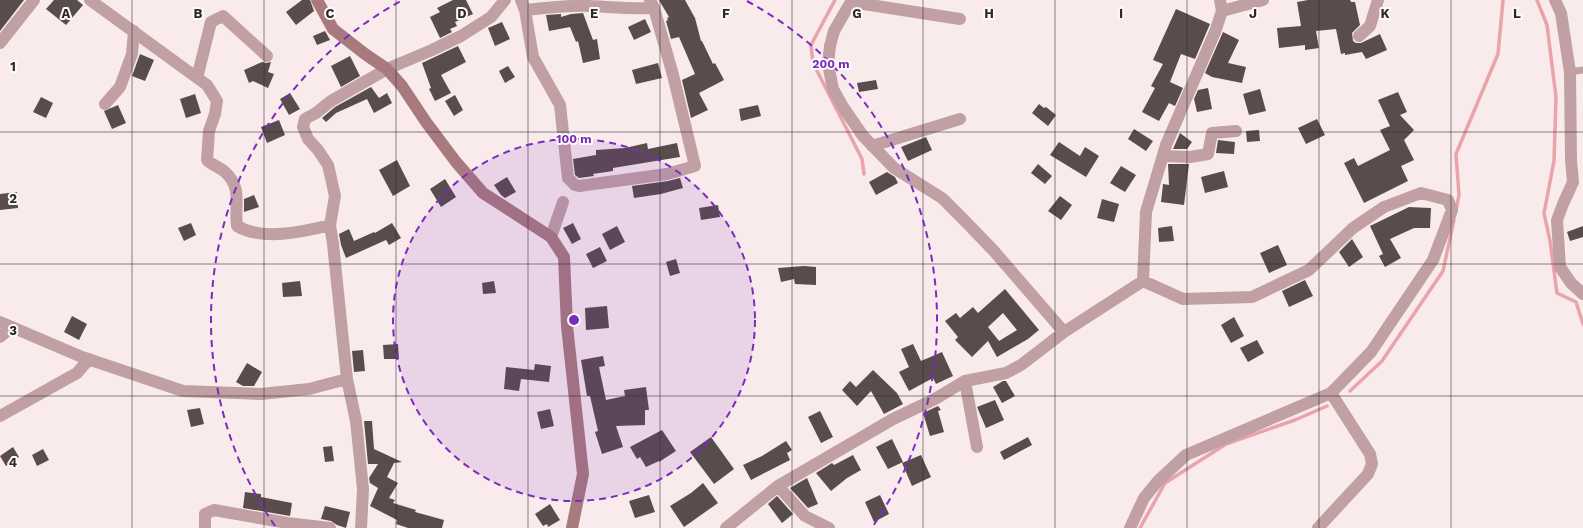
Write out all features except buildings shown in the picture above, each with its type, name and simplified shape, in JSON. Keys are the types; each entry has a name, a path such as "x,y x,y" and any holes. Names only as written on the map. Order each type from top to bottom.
{"main road":[{"path":"317,0 333,29 387,69 402,86 426,122 456,162 483,193 551,237 564,257 567,326 583,474 572,528"}],"street":[{"path":"0,43 34,0"},
{"path":"90,0 206,85 217,101 215,114 209,131 207,160 213,166 224,171 232,179 237,193 235,215 237,226 246,231 280,234 312,230 330,224"},
{"path":"361,528 363,489 356,422 347,379 330,224 335,196 328,165 318,150 308,139 302,127 305,119 316,113 331,101 387,69 462,36 491,17 505,0"},
{"path":"1143,281 1146,212 1166,145 1215,32 1221,6 1263,0"},
{"path":"1359,36 1370,26 1378,0"},
{"path":"1555,0 1561,14 1570,72 1573,182 1557,220 1560,267 1571,283 1583,294"},
{"path":"960,19 852,1 834,31 830,46 828,64 833,89 863,136 872,146 894,168 942,198 993,250 1064,332"},
{"path":"590,3 633,10 652,4 673,75 695,166 667,174 579,186 575,185 568,178 560,105 533,57 523,5 568,6 590,3"},
{"path":"197,78 211,22 223,16 267,56"},
{"path":"105,104 120,87 132,54 134,31"},
{"path":"872,146 960,119"},
{"path":"1163,156 1190,158 1208,154 1212,133 1236,131"},
{"path":"1130,528 1144,498 1158,481 1186,455 1331,393 1371,352 1432,260 1452,210 1448,200 1421,193 1384,207 1353,228 1309,270 1252,297 1183,299 1143,281"},
{"path":"551,237 563,202"},
{"path":"1571,283 1583,278"},
{"path":"726,528 778,486 893,419 935,399 965,381 1006,372 1021,365 1064,332 1143,281"},
{"path":"0,322 89,359 183,391 261,394 310,389 347,379"},
{"path":"0,337 12,327"},
{"path":"0,416 77,373 89,359"},
{"path":"965,381 977,447"},
{"path":"1318,528 1368,474 1372,464 1370,454 1331,393"},
{"path":"778,486 805,516 828,528"},
{"path":"205,528 205,514 214,510 287,523 330,528"}],"lane":[{"path":"1570,72 1583,70"}],"waterway":[{"path":"835,0 811,45 813,63 862,159 864,174"},
{"path":"1456,210 1459,195 1456,154 1498,54 1503,0"},
{"path":"1537,0 1547,25 1556,97 1554,161 1544,213 1550,241 1557,293 1576,302 1583,324"},
{"path":"1350,391 1382,361 1443,271 1454,220"},
{"path":"1140,528 1165,483 1226,444 1295,420 1327,406"}]}
